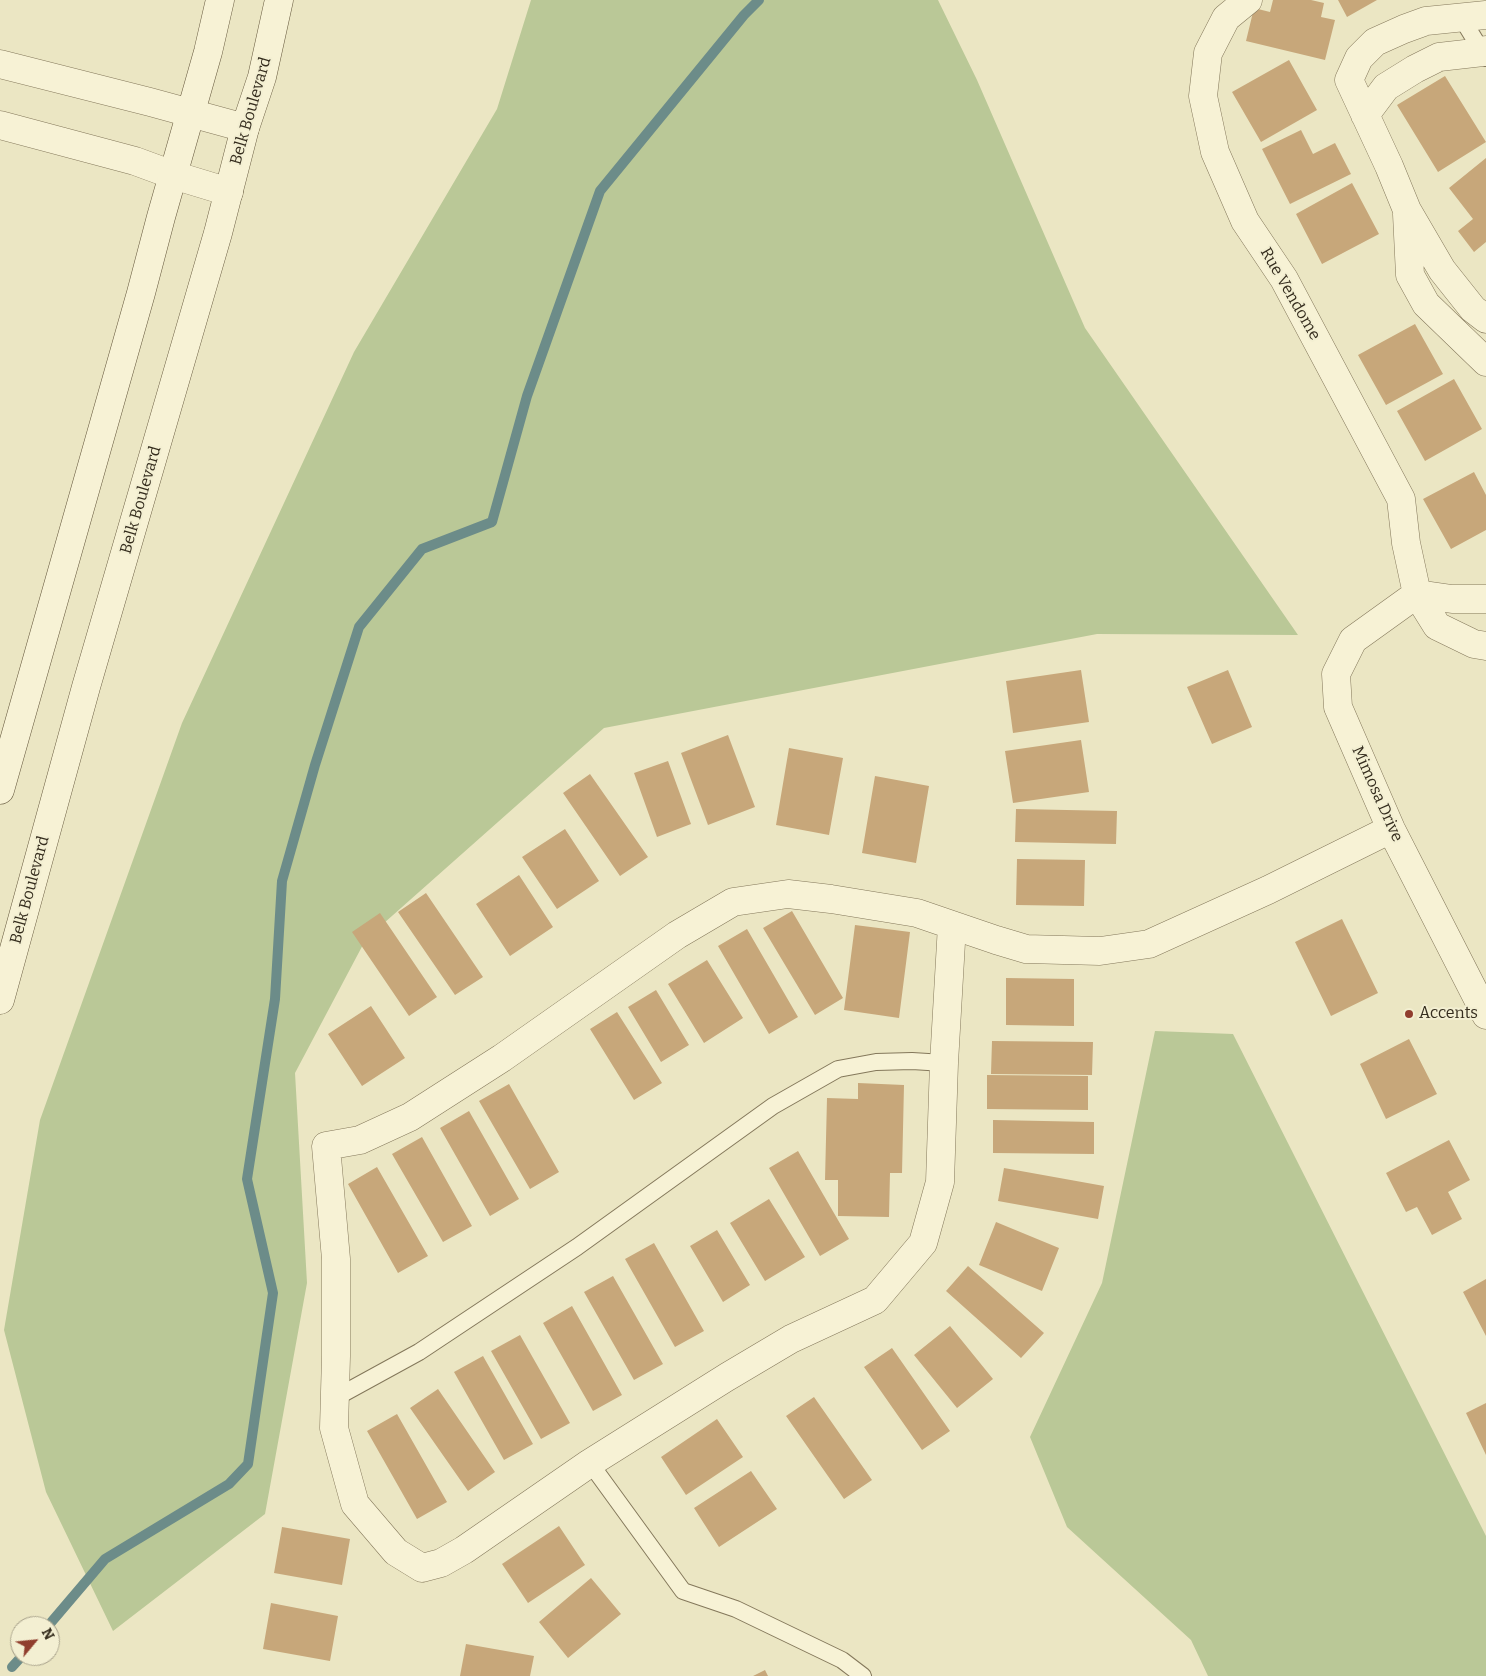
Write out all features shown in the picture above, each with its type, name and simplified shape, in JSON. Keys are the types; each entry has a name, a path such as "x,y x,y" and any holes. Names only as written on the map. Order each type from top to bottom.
{"street":[{"path":"0,790 139,302 208,52 220,0"},
{"name":"Belk Boulevard","path":"0,1000 86,687 218,234 245,128 262,77 279,0"},
{"name":"Rue Vendome","path":"1248,0 1226,18 1208,54 1203,96 1215,152 1246,221 1284,279 1401,499 1406,543 1417,594 1437,626 1474,644 1486,646"},
{"path":"1474,16 1426,21 1404,28 1375,42 1359,58 1349,80 1389,166 1406,210 1442,270 1473,310 1486,319"},
{"path":"1365,115 1386,87 1439,56 1485,53"},
{"path":"0,64 245,128"},
{"path":"0,125 135,161 229,192"},
{"path":"1406,210 1410,275 1426,304 1486,362"},
{"path":"1417,594 1452,599 1486,599"},
{"name":"Mimosa Drive","path":"1417,594 1354,640 1336,674 1338,706 1391,829 1486,1015"},
{"path":"952,925 944,1063 940,1182 923,1243 875,1300 791,1339 727,1377 590,1463 464,1550 441,1563 422,1568 396,1552 355,1504 334,1428 336,1259 326,1146 360,1140 410,1117 502,1058 676,935 733,902 788,894 831,899 917,913 1026,949 1100,951 1149,944 1268,890 1391,829"}],"lane":[{"path":"1474,16 1485,53"},
{"path":"335,1398 419,1352 577,1247 774,1106 838,1069 876,1062 912,1061 944,1063"},
{"path":"590,1463 683,1591 736,1609 842,1660 863,1676"}],"green space":[{"path":"531,0 938,0 977,80 1085,328 1298,635 1097,634 604,728 366,939 295,1073 307,1283 265,1514 113,1631 46,1492 4,1330 40,1120 182,723 354,352 497,109"},
{"path":"1155,1031 1233,1034 1486,1536 1486,1676 1208,1676 1191,1640 1067,1527 1030,1437 1102,1283"}],"building":[{"path":"1273,0 1311,0 1324,3 1321,17 1335,20 1325,60 1246,41 1254,8 1270,12"},
{"path":"1338,0 1377,0 1347,17"},
{"path":"1289,60 1317,110 1261,142 1232,92"},
{"path":"1445,76 1486,142 1438,172 1397,105"},
{"path":"1301,130 1313,154 1335,143 1351,174 1290,204 1262,149"},
{"path":"1486,158 1486,242 1474,252 1458,231 1473,219 1449,188"},
{"path":"1352,183 1379,234 1322,264 1296,214"},
{"path":"1415,324 1443,374 1386,405 1358,355"},
{"path":"1454,379 1482,429 1425,461 1397,411"},
{"path":"1474,472 1486,495 1486,530 1451,549 1423,499"},
{"path":"1081,670 1089,722 1013,733 1006,681"},
{"path":"1228,670 1252,727 1212,744 1187,687"},
{"path":"728,735 755,807 708,825 681,753"},
{"path":"1081,740 1089,792 1013,803 1005,751"},
{"path":"789,748 843,758 829,835 776,825"},
{"path":"668,761 691,824 657,837 634,773"},
{"path":"590,774 648,857 620,876 563,793"},
{"path":"875,776 929,786 916,863 862,853"},
{"path":"1016,809 1117,811 1116,844 1015,842"},
{"path":"565,829 599,881 557,909 522,857"},
{"path":"1017,859 1085,860 1084,906 1016,905"},
{"path":"519,875 553,927 510,956 476,904"},
{"path":"426,893 483,977 455,995 398,912"},
{"path":"792,911 843,998 815,1015 763,928"},
{"path":"380,913 437,997 409,1016 352,932"},
{"path":"1342,919 1378,993 1331,1016 1295,942"},
{"path":"855,925 910,932 899,1018 844,1010"},
{"path":"747,929 798,1017 769,1034 718,946"},
{"path":"707,960 743,1018 704,1043 668,984"},
{"path":"1006,978 1074,979 1074,1026 1006,1025"},
{"path":"656,990 689,1045 661,1062 628,1007"},
{"path":"371,1006 405,1058 362,1086 328,1034"},
{"path":"617,1012 662,1083 634,1100 590,1029"},
{"path":"1409,1039 1437,1094 1386,1119 1360,1064"},
{"path":"992,1041 1093,1042 1092,1075 991,1074"},
{"path":"987,1075 1088,1076 1088,1110 987,1109"},
{"path":"858,1083 904,1085 902,1173 890,1173 889,1217 838,1216 838,1180 825,1180 827,1098 858,1099"},
{"path":"509,1084 559,1172 530,1189 479,1101"},
{"path":"469,1111 519,1199 490,1216 440,1128"},
{"path":"993,1120 1094,1122 1094,1154 993,1153"},
{"path":"422,1137 472,1226 443,1242 392,1154"},
{"path":"1449,1140 1470,1180 1448,1192 1462,1219 1432,1235 1417,1207 1406,1212 1386,1173"},
{"path":"798,1151 849,1239 820,1256 769,1168"},
{"path":"377,1167 428,1256 398,1273 348,1184"},
{"path":"1004,1168 1104,1186 1098,1219 998,1201"},
{"path":"769,1199 805,1257 765,1281 730,1223"},
{"path":"996,1222 1059,1248 1042,1291 979,1265"},
{"path":"717,1230 750,1285 723,1302 690,1246"},
{"path":"654,1243 704,1331 675,1347 625,1259"},
{"path":"968,1266 1044,1333 1021,1358 946,1291"},
{"path":"613,1276 663,1364 634,1380 584,1292"},
{"path":"1486,1279 1486,1336 1463,1292"},
{"path":"572,1306 622,1395 593,1411 543,1323"},
{"path":"950,1326 993,1379 957,1408 914,1355"},
{"path":"520,1335 570,1423 541,1439 491,1351"},
{"path":"892,1348 950,1431 922,1450 864,1367"},
{"path":"483,1356 533,1444 504,1460 454,1372"},
{"path":"438,1389 495,1472 468,1491 410,1408"},
{"path":"814,1397 872,1480 844,1499 786,1416"},
{"path":"1486,1403 1486,1455 1466,1413"},
{"path":"397,1414 447,1502 417,1519 367,1431"},
{"path":"717,1419 743,1457 686,1495 661,1457"},
{"path":"751,1471 777,1509 719,1547 694,1508"},
{"path":"559,1526 585,1565 528,1603 502,1564"},
{"path":"282,1527 350,1539 342,1585 274,1573"},
{"path":"591,1578 621,1614 568,1658 539,1622"},
{"path":"271,1603 338,1616 330,1661 263,1649"},
{"path":"466,1644 534,1656 530,1676 460,1676"},
{"path":"765,1670 768,1676 753,1676"}],"waterway":[{"path":"57,1616 105,1559 229,1484 248,1464 273,1293 247,1179 275,999 282,881 315,765 359,627 422,549 492,522 527,396 600,191 744,15 759,0"}],"place":[{"name":"Accents","path":"1409,1014"}]}
